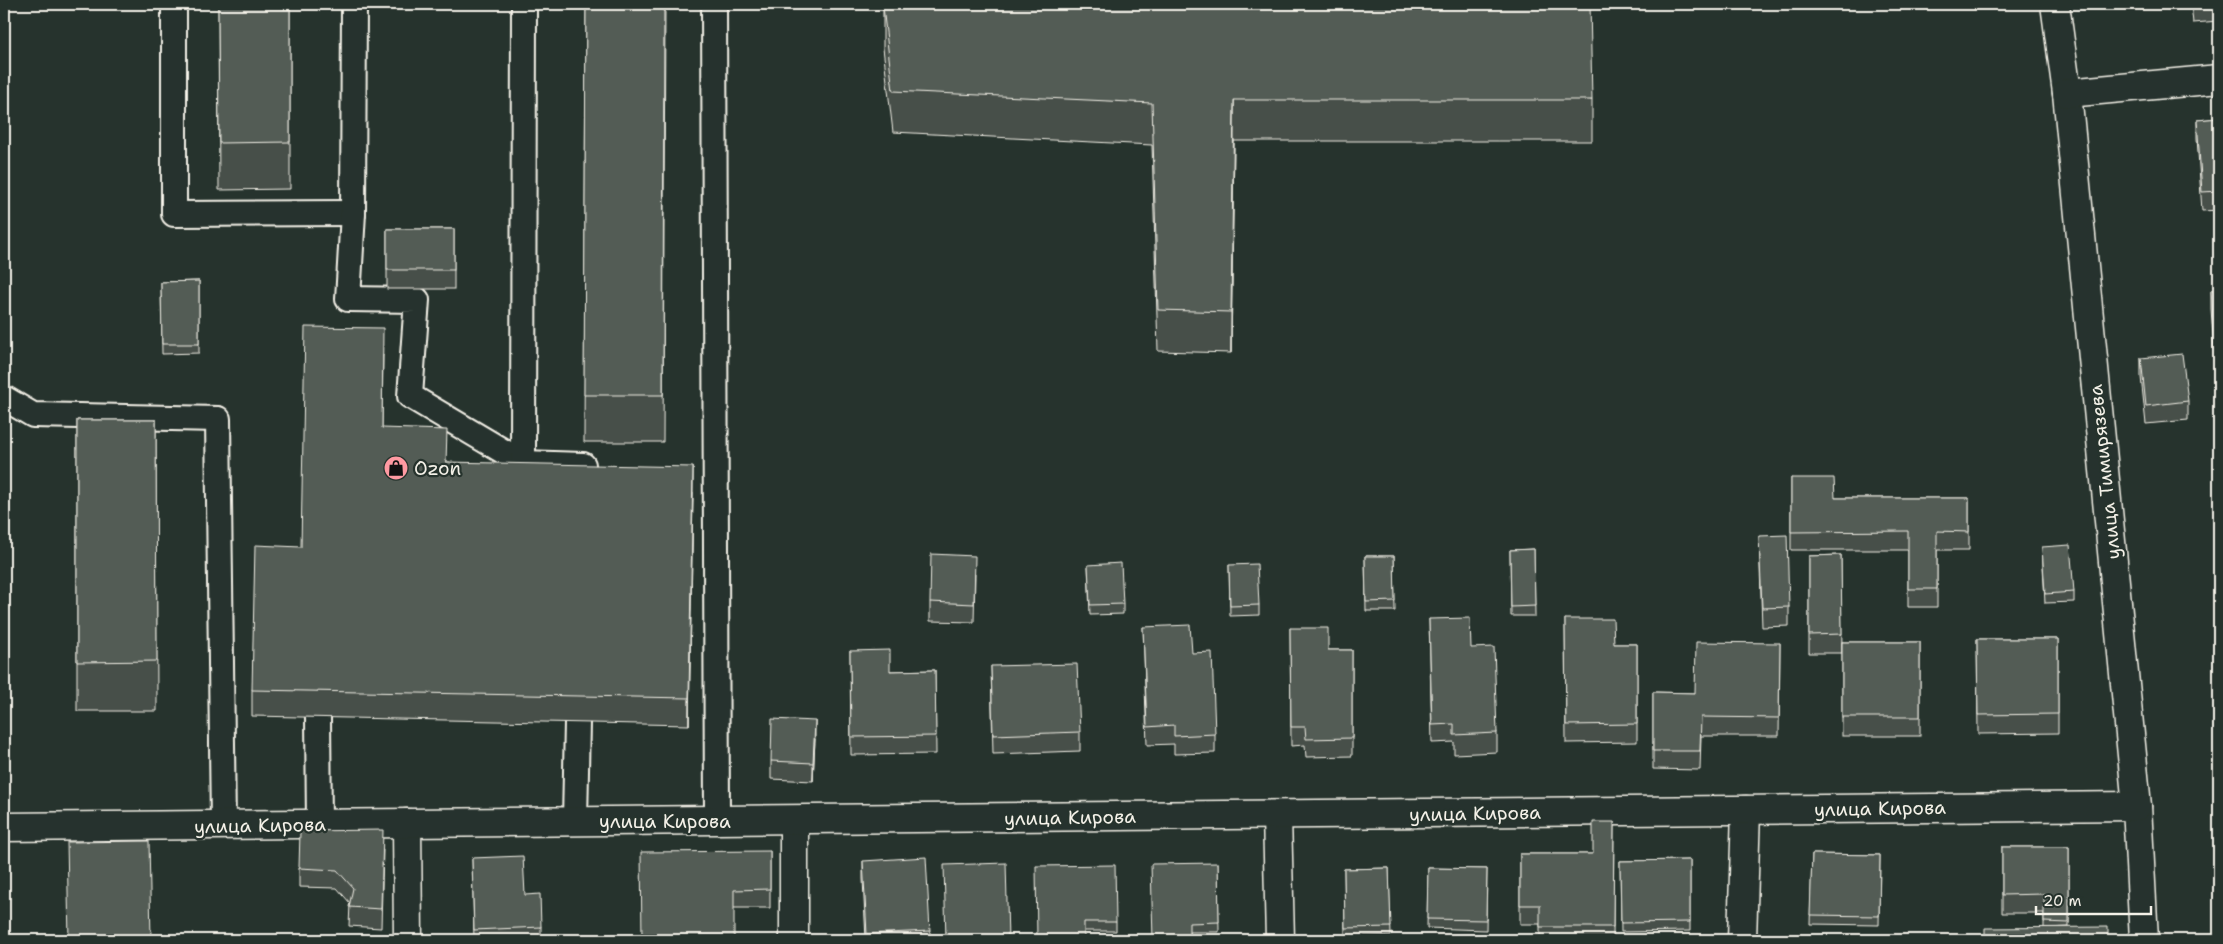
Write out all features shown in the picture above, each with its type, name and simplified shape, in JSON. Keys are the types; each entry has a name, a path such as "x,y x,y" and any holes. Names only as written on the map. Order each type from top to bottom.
{"street":[{"name":"улица Тимирязева","path":"2055,4 2067,93 2137,806 2144,940"},
{"path":"2067,93 2219,80"},
{"name":"улица Кирова","path":"4,827 2137,806"},
{"path":"1742,940 1746,810"},
{"path":"1277,815 1280,940"},
{"path":"794,820 794,940"},
{"path":"407,823 408,940"}],"lane":[{"path":"174,4 174,214 353,213"},
{"path":"354,4 353,213 348,299 417,300 410,396 523,463 600,466"},
{"path":"523,463 524,4"},
{"path":"714,4 706,470 717,820"},
{"path":"4,398 33,415 218,420 224,825"},
{"path":"318,717 319,824"},
{"path":"575,822 577,722"}],"building":[{"path":"218,4 290,4 290,142 219,143"},
{"path":"586,4 664,4 663,395 584,395"},
{"path":"995,4 1590,4 1592,100 1234,100 1231,312 1158,310 1152,103 893,91 883,7 995,6"},
{"path":"2219,118 2219,191 2202,192 2197,120"},
{"path":"387,229 454,229 454,270 387,270"},
{"path":"199,281 199,344 162,344 161,282"},
{"path":"2211,290 2219,290 2219,359 2216,359"},
{"path":"305,327 383,328 382,428 447,430 446,462 693,467 689,698 252,690 255,545 301,547"},
{"path":"2182,354 2188,401 2146,406 2141,358"},
{"path":"77,420 156,420 157,661 77,662"},
{"path":"1791,478 1834,478 1835,498 1969,498 1969,532 1937,531 1937,589 1908,589 1908,531 1791,532"},
{"path":"1787,535 1789,607 1762,608 1759,536"},
{"path":"2070,545 2074,592 2045,594 2042,547"},
{"path":"1534,549 1535,606 1511,607 1510,550"},
{"path":"931,554 975,556 974,604 930,602"},
{"path":"1841,555 1842,634 1809,635 1809,556"},
{"path":"1365,556 1394,556 1395,601 1366,602"},
{"path":"1121,563 1123,604 1090,605 1088,565"},
{"path":"1257,564 1259,605 1230,606 1229,565"},
{"path":"1470,618 1471,648 1494,647 1497,733 1454,735 1454,724 1432,725 1429,619"},
{"path":"1565,619 1613,619 1614,644 1637,644 1637,724 1566,725"},
{"path":"1190,625 1192,653 1212,652 1215,734 1174,736 1174,725 1147,727 1143,627"},
{"path":"1290,628 1328,628 1328,650 1352,650 1352,738 1306,739 1305,727 1291,727"},
{"path":"1977,639 2058,639 2058,714 1978,715"},
{"path":"1696,642 1780,643 1779,718 1701,717 1700,751 1653,751 1653,692 1695,693"},
{"path":"1842,642 1920,642 1920,717 1842,717"},
{"path":"890,650 890,671 935,670 936,736 851,737 850,651"},
{"path":"1077,664 1080,732 993,735 991,666"},
{"path":"772,719 815,721 813,763 771,761"},
{"path":"1593,822 1614,822 1613,927 1540,927 1540,905 1520,905 1520,854 1593,854"},
{"path":"383,830 381,909 349,907 353,888 337,870 299,868 300,831"},
{"path":"149,841 151,940 69,940 67,842"},
{"path":"2002,847 2069,847 2069,923 2044,922 2044,894 2002,895"},
{"path":"770,851 770,889 734,890 734,940 642,940 641,852"},
{"path":"1812,854 1880,855 1879,916 1810,915"},
{"path":"523,856 525,895 540,894 541,927 474,930 472,858"},
{"path":"926,857 930,931 867,934 863,861"},
{"path":"1690,860 1690,922 1621,923 1620,861"},
{"path":"1006,863 1008,940 946,940 944,865"},
{"path":"1218,863 1219,922 1189,923 1189,940 1153,940 1151,864"},
{"path":"1115,865 1116,922 1084,922 1084,940 1037,940 1036,866"},
{"path":"1389,868 1391,927 1345,928 1344,869"},
{"path":"1428,868 1487,869 1486,920 1427,919"},
{"path":"2108,927 2108,940 1985,940 1985,928"}],"place":[{"name":"Ozon","path":"396,468"}]}
